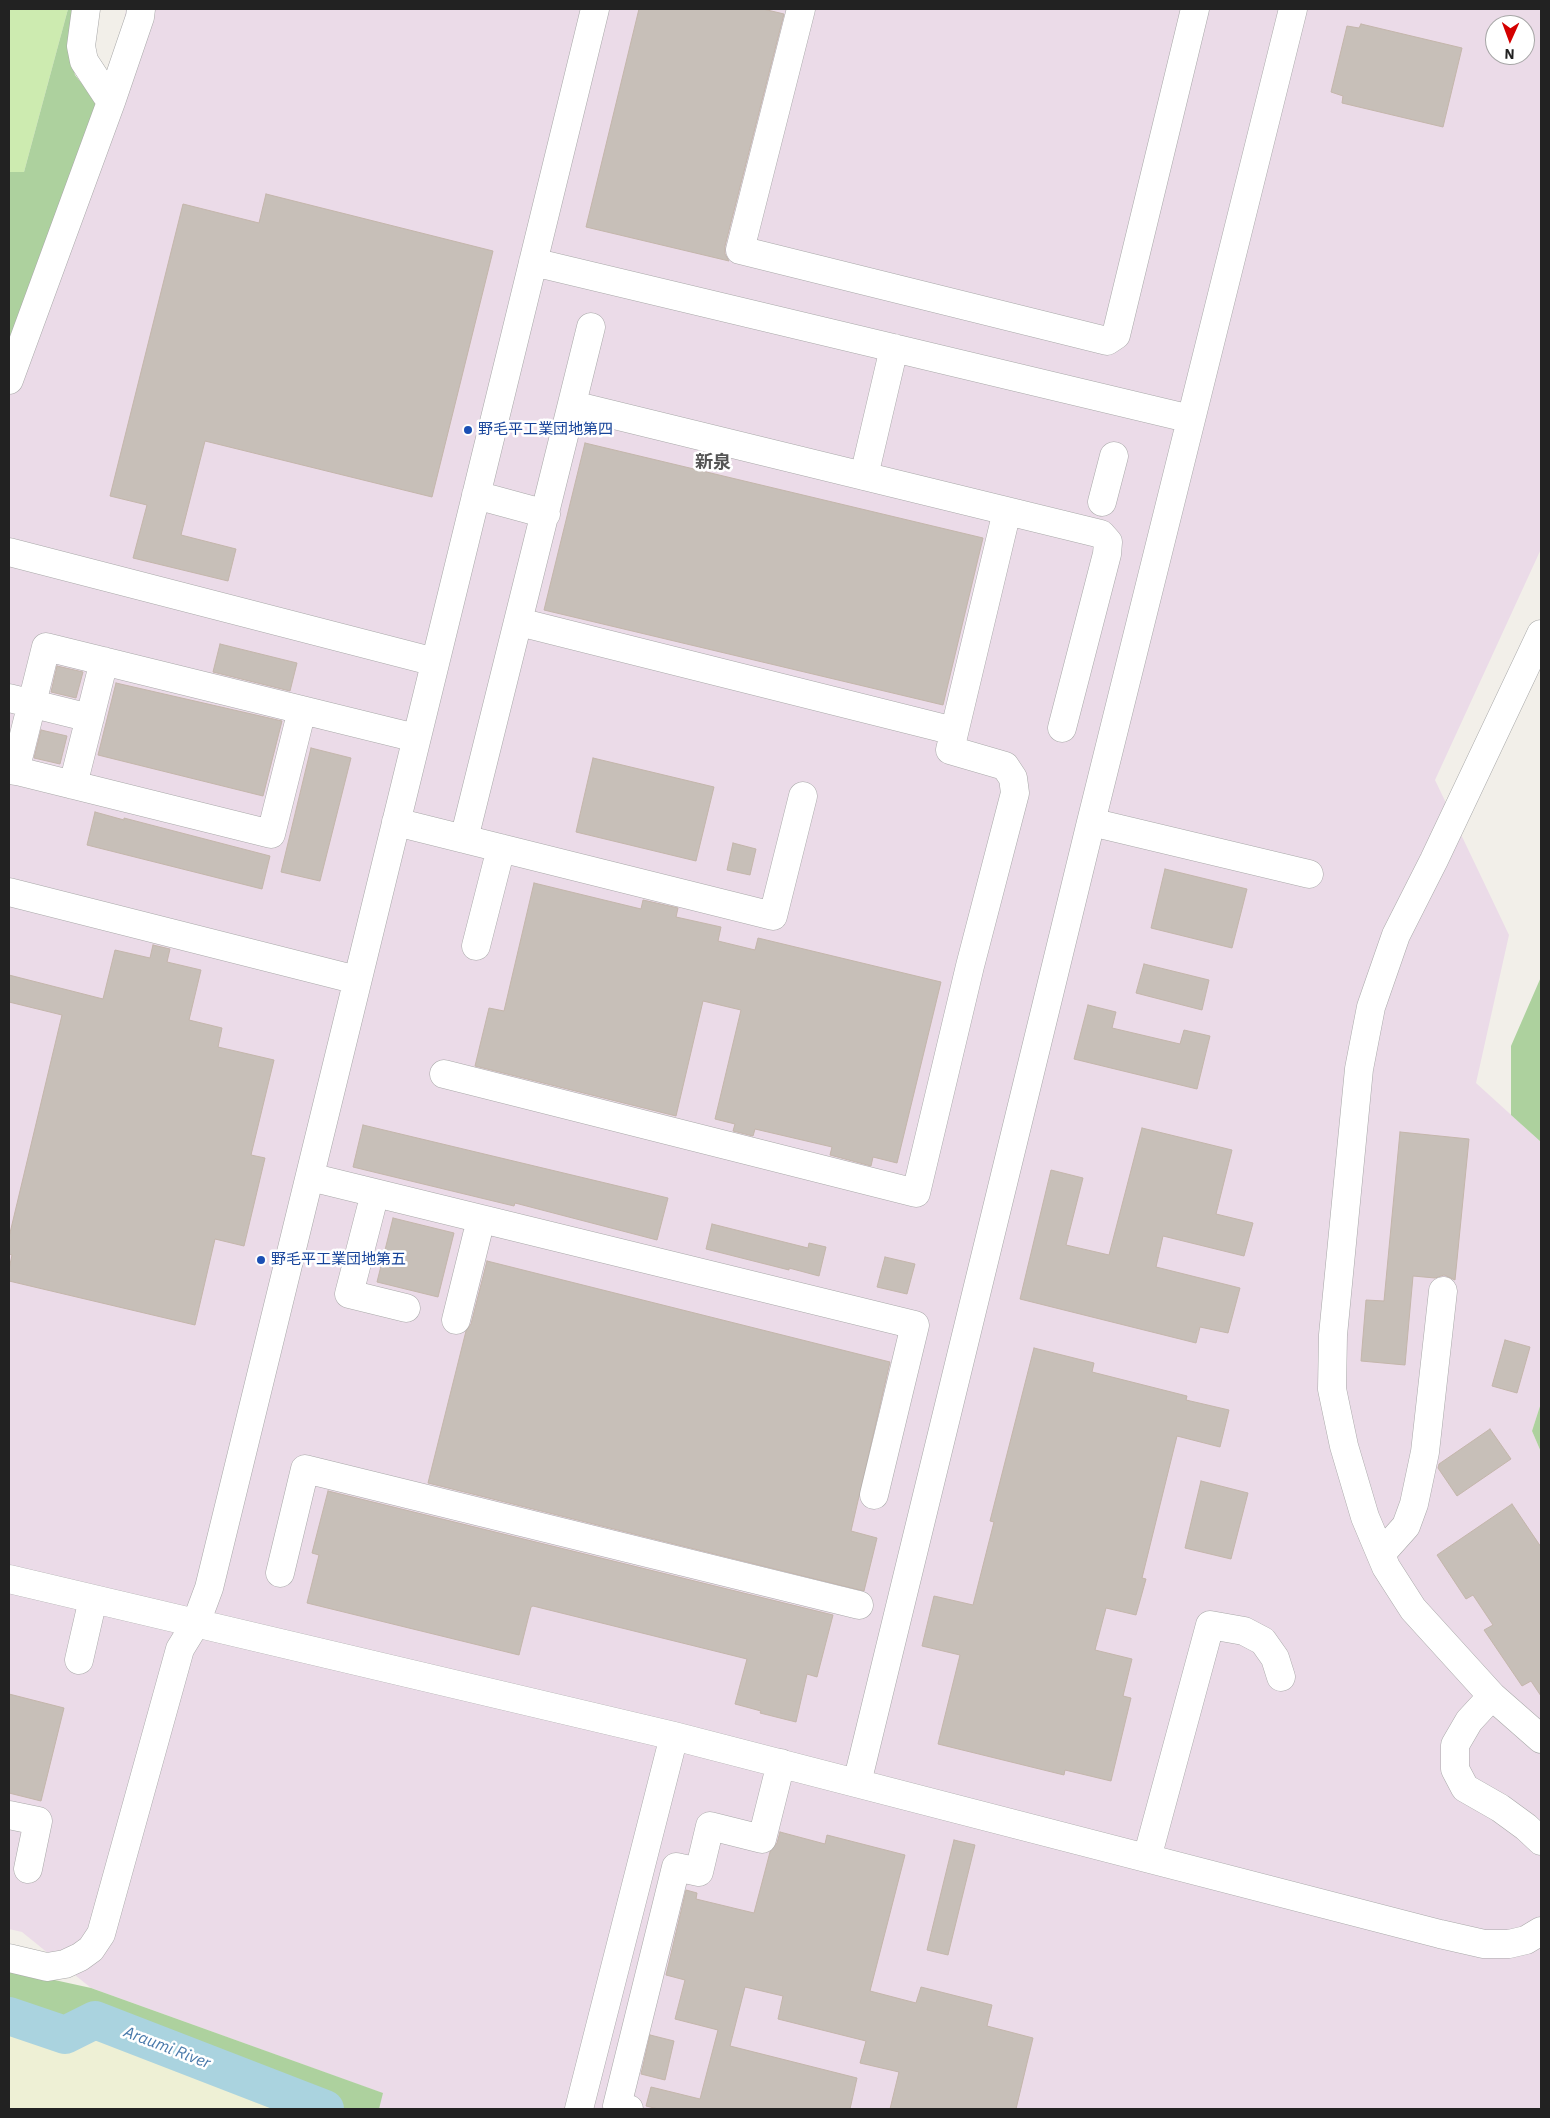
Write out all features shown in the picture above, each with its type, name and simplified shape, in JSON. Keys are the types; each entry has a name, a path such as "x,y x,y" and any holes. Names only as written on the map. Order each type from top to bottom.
{"street":[{"path":"86,9 81,46 84,61 111,102"},
{"path":"9,380 111,102 140,17 141,9"},
{"path":"9,1958 47,1967 65,1964 91,1949 101,1934 180,1649 196,1623 209,1588 595,9"},
{"path":"801,9 740,250 1107,341 1116,335 1195,9"},
{"path":"857,1783 1293,9"},
{"path":"533,262 1191,419"},
{"path":"464,839 592,327"},
{"path":"864,476 894,348"},
{"path":"573,405 1101,534 1108,542 1107,554 1062,728"},
{"path":"1102,502 1114,456"},
{"path":"476,495 546,514"},
{"path":"444,1074 916,1193 970,966 1015,793 1013,778 1005,766 950,750 1007,511"},
{"path":"9,552 435,662"},
{"path":"519,622 954,731"},
{"path":"1541,634 1434,860 1396,935 1371,1007 1359,1069 1333,1335 1332,1390 1346,1455 1365,1517 1386,1567 1413,1609 1492,1696 1541,1739"},
{"path":"302,710 271,834 12,770 20,701 46,647 416,738"},
{"path":"73,786 104,661"},
{"path":"20,701 90,718"},
{"path":"396,822 772,916 803,796"},
{"path":"1092,822 1309,874"},
{"path":"476,946 501,848"},
{"path":"9,892 357,980"},
{"path":"310,1177 916,1325 874,1495"},
{"path":"375,1193 349,1294 406,1308"},
{"path":"456,1320 481,1219"},
{"path":"1381,1554 1406,1526 1414,1504 1425,1452 1443,1291"},
{"path":"280,1573 305,1469 859,1605"},
{"path":"9,1579 674,1736 1484,1944 1509,1944 1526,1940 1541,1932"},
{"path":"79,1660 93,1599"},
{"path":"1147,1858 1210,1625 1244,1631 1263,1641 1275,1658 1281,1678"},
{"path":"1492,1696 1469,1721 1455,1745 1454,1769 1465,1788 1507,1813 1541,1841"},
{"path":"579,2109 674,1736"},
{"path":"629,2109 617,2106 676,1866 699,1872 710,1826 762,1839 781,1763"},
{"path":"9,1814 38,1821 28,1869"}],"shaded area":[{"path":"126,9 1541,9 1541,549 1435,780 1509,935 1476,1083 1541,1142 1541,1403 1532,1431 1541,1452 1541,2109 379,2109 382,2093 91,1988 22,1932 9,1929 9,343 102,89 124,22"}],"green space":[{"path":"9,9 68,9 24,172 9,172"},
{"path":"68,9 77,9 68,44 75,75 88,91 102,101 9,352 9,172 24,172"},
{"path":"1541,977 1541,1142 1511,1115 1511,1046"},
{"path":"1541,1403 1541,1452 1532,1431"},
{"path":"9,1970 91,1988 383,2093 379,2109 346,2109 94,2013 63,2026 9,2009"},
{"path":"9,2026 68,2043 101,2031 301,2109 9,2109"}],"building":[{"path":"639,9 763,9 784,14 725,246 725,254 729,261 586,227"},
{"path":"1361,24 1462,48 1443,127 1342,103 1343,96 1331,92 1347,26 1359,28"},
{"path":"266,194 493,251 432,497 205,441 181,535 236,549 228,581 133,558 147,505 110,496 183,204 259,223"},
{"path":"585,443 983,538 943,705 544,610"},
{"path":"220,644 297,663 290,691 213,672"},
{"path":"57,666 83,672 76,698 51,692"},
{"path":"116,683 282,721 263,796 98,755"},
{"path":"41,730 67,736 60,764 34,758"},
{"path":"311,748 351,758 320,881 281,872"},
{"path":"593,758 714,787 696,861 576,832"},
{"path":"95,812 270,856 262,889 87,845"},
{"path":"733,843 756,849 750,875 727,870"},
{"path":"1165,869 1247,889 1232,948 1151,928"},
{"path":"534,883 641,909 643,900 678,908 676,917 721,927 718,941 755,950 758,938 941,982 897,1163 873,1157 871,1166 830,1155 832,1147 755,1129 753,1136 733,1131 735,1124 715,1119 741,1010 703,1001 676,1116 475,1066 489,1008 504,1011"},
{"path":"153,945 170,949 167,962 201,970 189,1020 222,1028 218,1047 274,1060 251,1155 265,1158 244,1246 215,1239 195,1325 9,1281 12,1255 9,1254 9,1237 62,1015 9,1002 9,975 103,999 115,950 150,958"},
{"path":"1144,964 1209,980 1202,1010 1136,993"},
{"path":"1088,1005 1116,1012 1112,1028 1180,1044 1184,1030 1210,1036 1197,1089 1074,1059"},
{"path":"363,1125 668,1198 657,1240 515,1203 514,1206 353,1167"},
{"path":"1142,1128 1232,1150 1216,1214 1253,1223 1244,1256 1163,1236 1156,1267 1240,1288 1228,1333 1200,1327 1196,1343 1020,1299 1051,1170 1083,1178 1066,1245 1109,1255"},
{"path":"1400,1132 1469,1139 1455,1280 1444,1275 1435,1278 1413,1276 1405,1365 1361,1361 1366,1300 1384,1301"},
{"path":"393,1218 454,1233 438,1297 377,1282"},
{"path":"712,1224 808,1248 809,1243 826,1247 819,1276 706,1249"},
{"path":"885,1257 915,1264 907,1294 877,1287"},
{"path":"487,1261 890,1362 851,1531 877,1538 864,1591 428,1483 466,1331 471,1324"},
{"path":"1505,1340 1530,1347 1517,1393 1492,1386"},
{"path":"1034,1348 1094,1363 1092,1372 1187,1396 1186,1400 1229,1410 1220,1447 1177,1436 1142,1578 1146,1579 1136,1615 1106,1608 1095,1650 1132,1659 1123,1696 1131,1698 1111,1781 1065,1770 1064,1775 938,1744 960,1655 922,1646 934,1596 973,1605 994,1522 990,1521"},
{"path":"1490,1429 1511,1459 1457,1496 1438,1468 1439,1464"},
{"path":"1201,1481 1248,1493 1231,1559 1185,1548"},
{"path":"328,1491 833,1615 817,1677 807,1674 796,1722 760,1713 761,1711 735,1704 747,1659 533,1606 531,1607 519,1655 307,1603 319,1555 312,1553"},
{"path":"1512,1504 1541,1547 1541,1696 1531,1681 1522,1686 1484,1630 1493,1625 1473,1595 1466,1599 1437,1555"},
{"path":"9,1694 64,1708 41,1801 9,1793"},
{"path":"780,1832 825,1844 827,1835 905,1855 870,1991 916,2003 921,1987 992,2005 987,2026 1033,2038 1016,2109 890,2109 899,2072 860,2063 866,2041 778,2019 783,1996 745,1987 730,2046 857,2078 850,2109 658,2109 646,2106 651,2087 700,2099 718,2030 675,2019 685,1980 666,1975 686,1890 697,1893 696,1899 754,1913 770,1852 777,1843"},
{"path":"954,1840 975,1845 948,1955 927,1950"},
{"path":"650,2035 674,2041 665,2080 641,2074"}],"waterway":[{"name":"Araumi River","path":"9,2016 65,2035 95,2020 325,2109"}],"place":[{"name":"野毛平工業団地第四","path":"468,430"},
{"name":"野毛平工業団地第五","path":"261,1260"}],"district":[{"name":"新泉","path":"713,463"}]}
